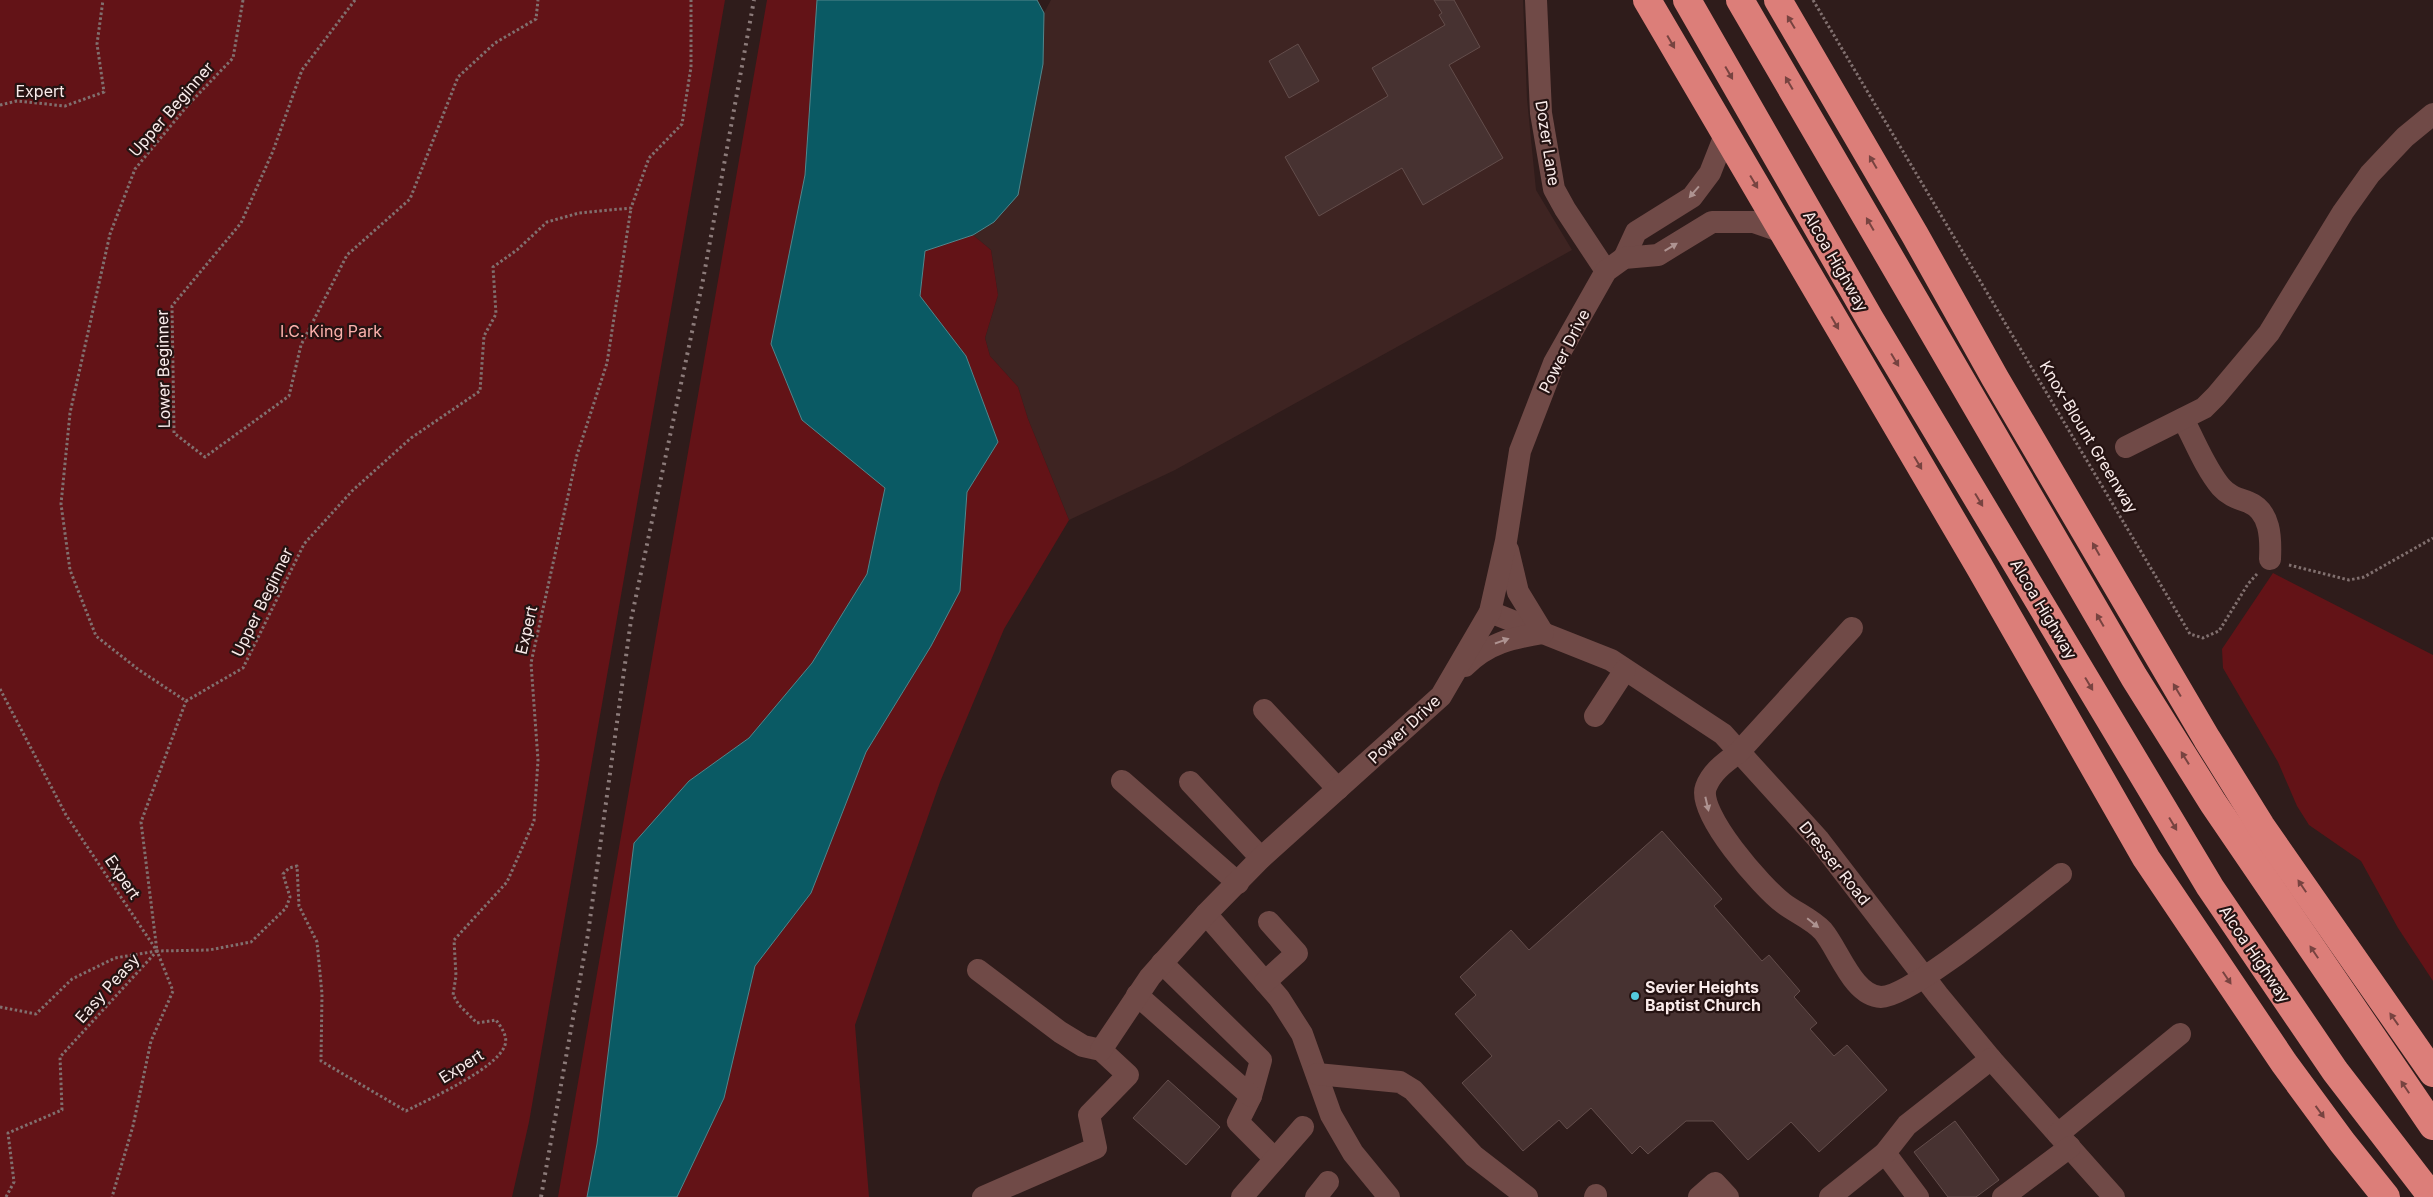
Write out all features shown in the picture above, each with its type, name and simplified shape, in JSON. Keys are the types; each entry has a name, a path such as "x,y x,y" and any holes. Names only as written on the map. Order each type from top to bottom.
{"highway":[{"path":"1647,0 2146,858 2284,1063 2342,1142 2386,1197"},
{"name":"Alcoa Highway","path":"1688,0 1865,310 2210,887 2335,1070 2432,1197"},
{"path":"1740,0 2134,677 2213,803 2433,1126"},
{"path":"1778,0 1910,226 1995,378 2197,723 2272,842 2433,1073"}],"street":[{"name":"Dozer Lane","path":"1536,0 1541,113 1554,189 1565,209 1615,264"},
{"path":"2126,447 2204,408 2255,352 2269,333 2343,212 2370,174 2405,137 2433,114"},
{"name":"Power Drive","path":"1101,1050 1137,995 1162,963 1206,914 1261,858 1441,696 1490,612 1506,541 1520,451 1554,363 1636,232 1692,197 1710,173 1726,135"},
{"path":"1615,264 1658,255 1712,222 1754,222 1783,232"},
{"path":"2183,419 2222,488 2234,498 2255,505 2263,515 2271,538 2270,559"},
{"path":"1450,680 1485,649 1515,637 1543,633 1518,592 1506,541"},
{"name":"Dresser Road","path":"1490,612 1611,660 1723,734 1819,840 1925,978 1991,1059 2114,1197"},
{"path":"1852,628 1739,752 1718,768 1705,788 1706,806 1719,831 1782,902 1823,931 1857,985 1867,992 1880,997 1892,994 1925,978 2061,874"},
{"path":"1595,716 1625,670"},
{"path":"1264,710 1338,789"},
{"path":"1122,781 1238,883"},
{"path":"1190,782 1261,858"},
{"path":"1206,914 1279,998 1302,1034 1332,1114 1353,1153 1389,1197"},
{"path":"1265,982 1297,953 1269,922"},
{"path":"1162,963 1261,1060 1250,1096 1238,1122 1275,1159"},
{"path":"978,970 1060,1032 1083,1046 1101,1050 1128,1075 1089,1115 1096,1148 983,1197"},
{"path":"1137,995 1250,1096"},
{"path":"2003,1197 2180,1034"},
{"path":"1830,1197 1885,1153 1907,1125 1991,1059"},
{"path":"1317,1074 1400,1082 1413,1090 1474,1156 1527,1197"},
{"path":"1242,1197 1303,1127"},
{"path":"1885,1153 1918,1197"},
{"path":"1699,1197 1715,1182 1728,1197"}],"path":[{"name":"Expert","path":"0,105 17,101 66,106 104,92 97,44 103,0"},
{"name":"Upper Beginner","path":"243,0 232,58 188,105 135,169 110,234 70,413 61,504 70,570 96,636 139,670 186,701 243,668 304,544 352,491 411,438 480,391 484,336 496,314 493,267 517,250 547,222 579,213 631,208"},
{"name":"Lower Beginner","path":"355,0 302,70 273,151 241,223 172,306 174,433 205,457 289,396 301,345 347,255 410,199 458,77 495,43 536,19 538,0"},
{"path":"631,208 649,158 682,124 690,67 691,0"},
{"name":"Knox-Blount Greenway","path":"1813,0 2190,634 2203,638 2219,631 2248,584 2270,559"},
{"name":"Expert","path":"0,689 66,815 157,951 209,950 251,942 286,908 290,898 283,874 289,868 297,866 299,906 317,942 322,994 321,1061 406,1112 475,1074 496,1058 505,1044 504,1031 496,1020 477,1024 452,995 456,976 454,940 507,882 534,821 538,760 531,663 577,455 607,363 631,208"},
{"path":"2270,559 2348,580 2364,577 2433,538"},
{"path":"0,1007 36,1014 72,979 116,958 157,951 142,822 186,701"},
{"name":"Easy Peasy","path":"6,1197 14,1182 8,1133 62,1110 60,1058 157,951 173,991 150,1041 133,1126 112,1197"}],"shaded area":[{"path":"1051,0 1523,0 1527,99 1536,190 1572,250 1175,470 1069,520 1028,419 1018,387 990,356 985,338 998,295 991,250 973,235 994,222 1043,64 1044,13"}],"green space":[{"name":"I.C. King Park","path":"0,0 725,0 529,1122 512,1197 0,1197"},
{"path":"767,0 817,0 805,175 771,344 857,464 885,488 867,574 812,663 749,738 689,781 634,843 597,1144 587,1197 558,1197"},
{"path":"973,235 991,250 998,295 985,338 990,356 1018,387 1028,419 1069,520 1004,629 940,782 855,1025 869,1197 677,1197 724,1098 755,966 811,893 866,752 931,646 960,591 967,492 998,442 966,356 920,296 925,250"},
{"path":"2273,573 2433,655 2433,981 2398,928 2361,861 2309,825 2297,806 2278,762 2223,668 2222,649"}],"water":[{"path":"817,0 1037,0 1044,13 1043,64 1018,195 994,222 973,235 925,251 920,296 966,356 998,442 967,492 960,591 931,646 866,752 811,893 755,966 724,1098 677,1197 587,1197 597,1144 634,843 689,781 749,738 812,663 867,574 885,488 802,420 771,344 805,175"}],"building":[{"path":"1434,0 1454,0 1480,47 1449,65 1503,158 1423,205 1402,168 1319,216 1285,157 1388,96 1372,68 1445,25 1439,15 1442,13"},
{"path":"1298,44 1319,81 1289,98 1269,61"},
{"name":"Sevier Heights Baptist Church","path":"1662,831 1722,899 1714,906 1762,961 1769,955 1800,991 1794,997 1817,1023 1810,1029 1834,1056 1847,1045 1887,1090 1819,1152 1791,1122 1748,1160 1713,1121 1686,1121 1648,1154 1640,1146 1632,1154 1591,1108 1567,1129 1559,1120 1523,1151 1462,1083 1492,1056 1455,1014 1476,995 1460,977 1511,930 1529,950"},
{"path":"1168,1080 1220,1127 1186,1165 1133,1118"},
{"path":"1955,1121 1999,1180 1976,1197 1948,1197 1914,1152"}],"railway":[{"path":"541,1197 588,934 631,620 703,280 754,0"}],"place":[{"name":"Sevier Heights Baptist Church","path":"1635,996"}]}
